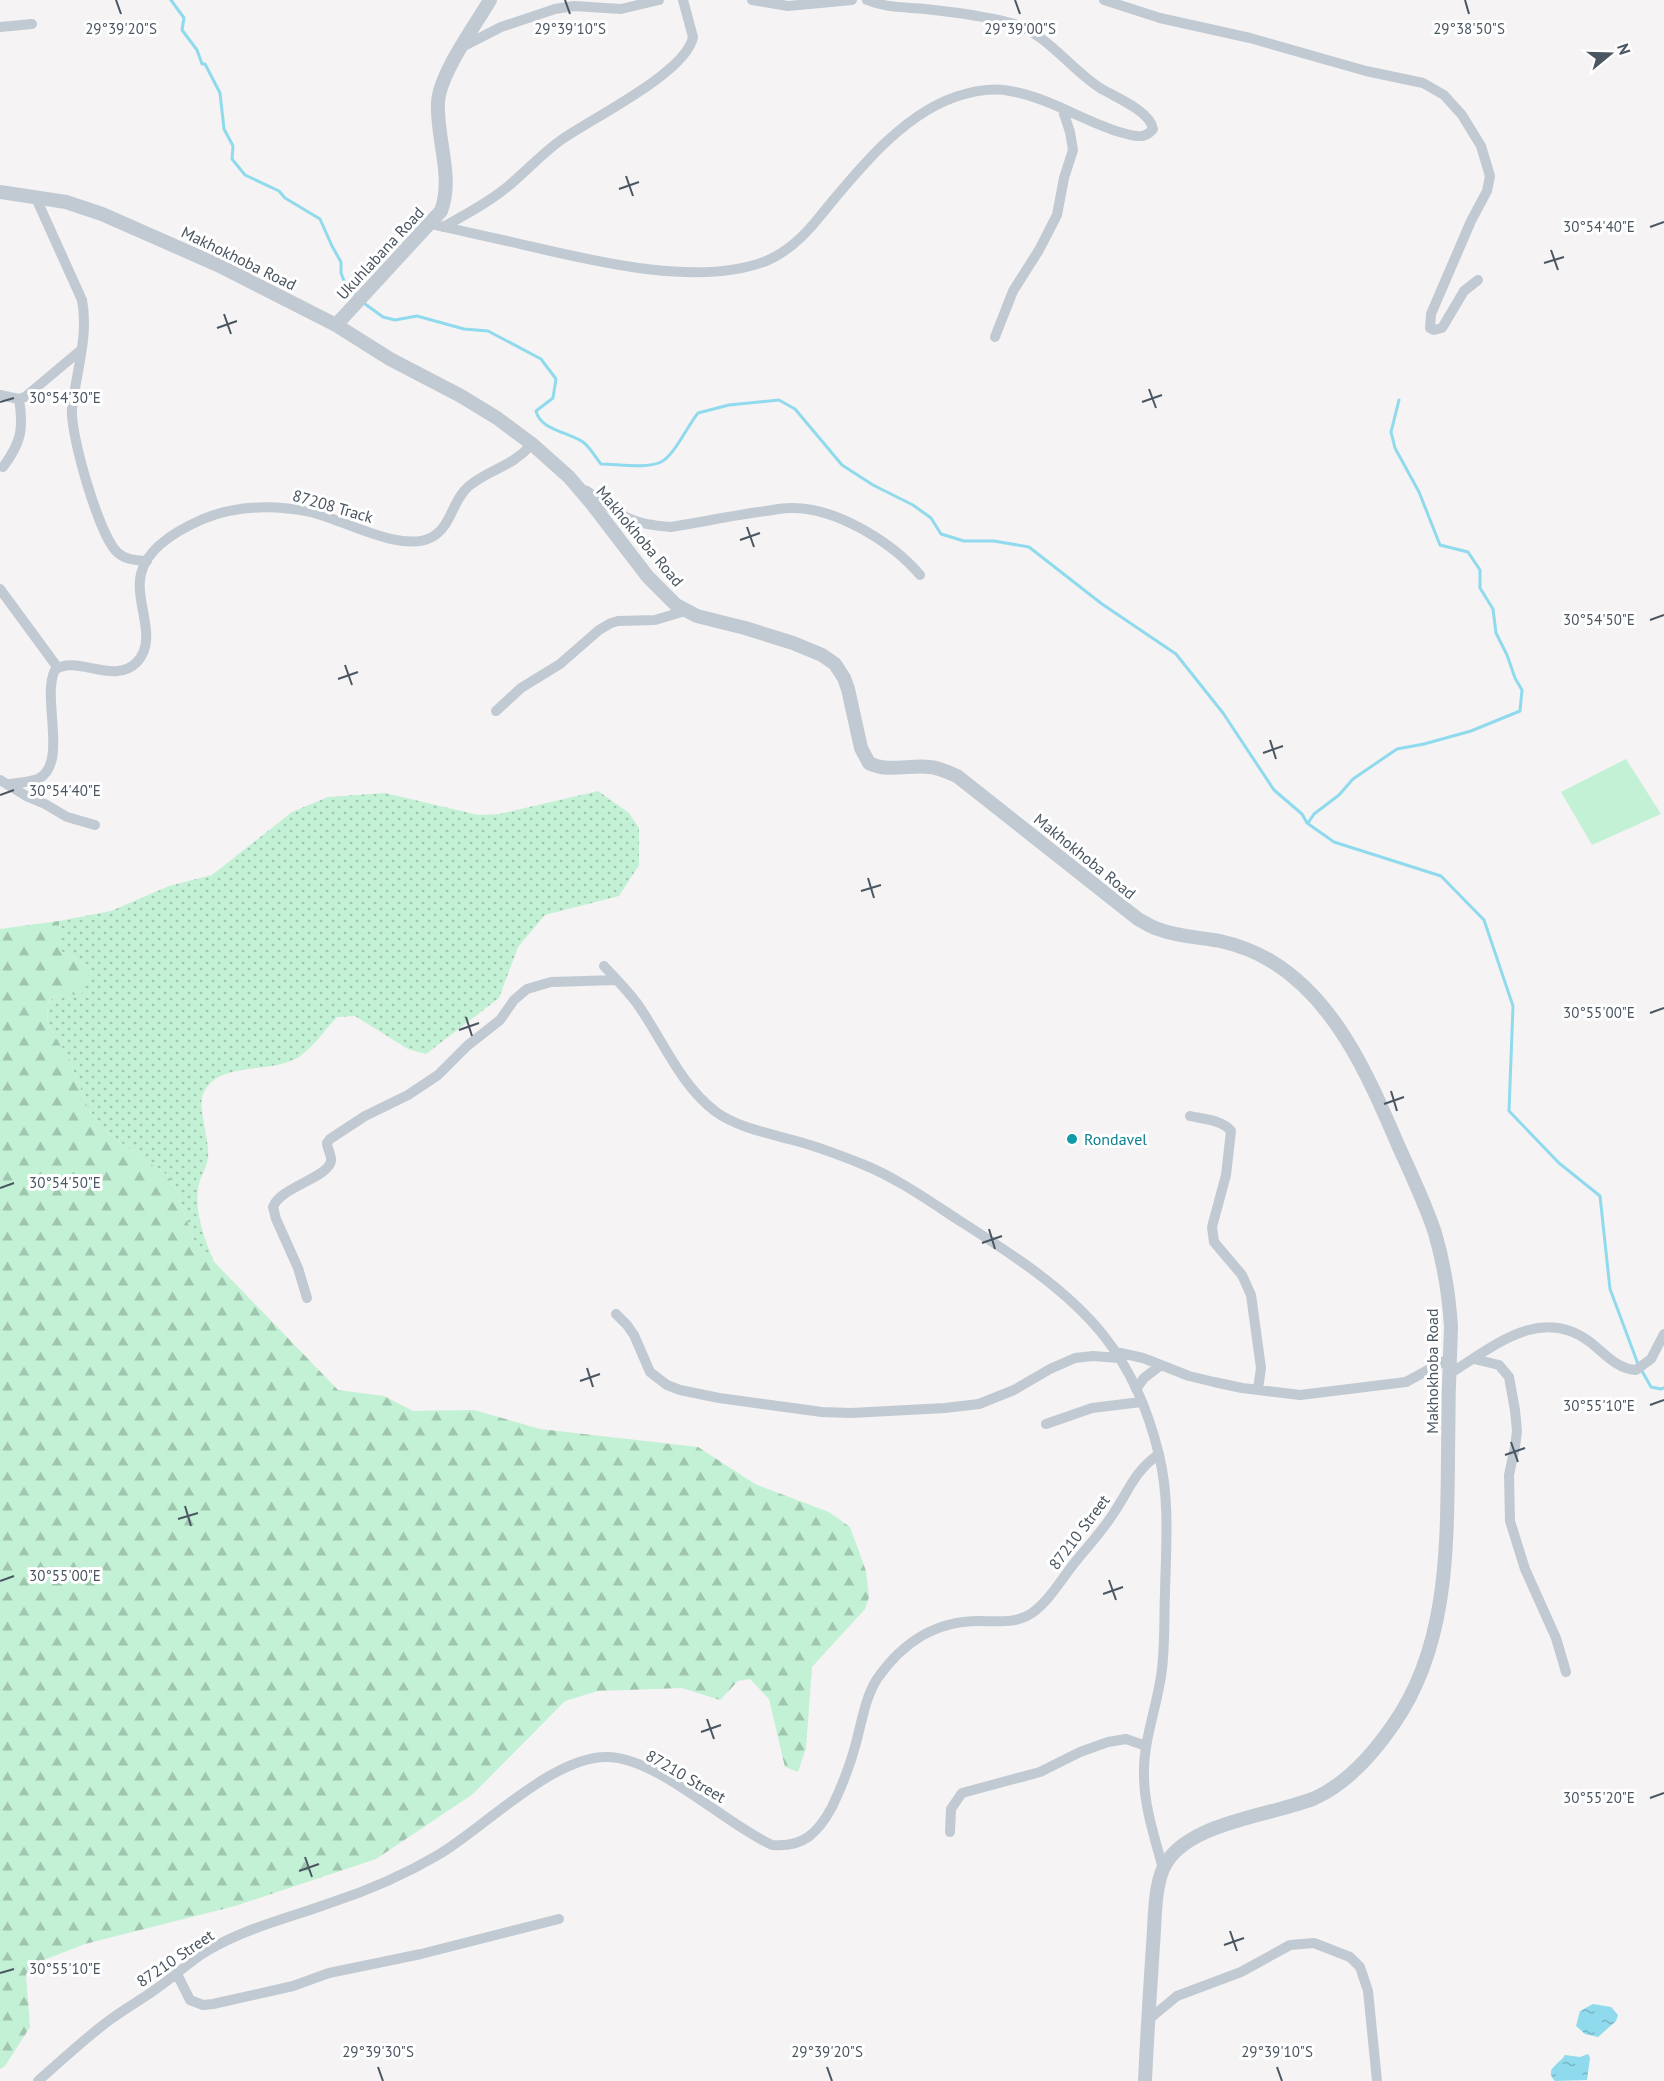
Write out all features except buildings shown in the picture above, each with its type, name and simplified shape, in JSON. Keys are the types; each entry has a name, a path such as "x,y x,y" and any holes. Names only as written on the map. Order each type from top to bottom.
{"street":[{"name":"Ukuhlabana Road","path":"336,324 366,290 437,226 447,190 438,123 438,100 446,76 490,0"},
{"path":"462,47 501,27 555,9 574,6 621,9 659,0"},
{"path":"437,226 502,191 562,140 630,97 680,60 692,42 693,36 683,0"},
{"path":"752,0 788,6 852,0"},
{"path":"437,226 590,261 684,272 750,267 778,256 796,241 819,218 866,162 922,112 936,104 968,93 998,89 1028,96 1062,108 1082,119 1140,137 1147,135 1153,129 1149,119 1137,109 1086,78 1027,30 1012,24 983,18 922,9 895,8 867,0"},
{"path":"1104,0 1160,18 1250,38 1366,71 1423,83 1436,89 1462,116 1481,146 1490,176 1487,191 1471,221 1431,314 1431,328 1434,330 1442,328 1464,291 1478,280"},
{"path":"0,27 32,24"},
{"path":"996,338 1014,291 1057,215 1064,178 1073,150 1062,108"},
{"name":"Makhokhoba Road","path":"0,192 66,202 138,229 220,266 336,324 390,359 461,396 532,444 569,477 648,577 662,593 685,610 698,616 793,643 822,655 835,664 848,689 861,748 869,763 884,768 929,767 957,776 1138,919 1169,933 1220,941 1252,951 1285,970 1311,994 1347,1041 1376,1092 1434,1232 1449,1299 1451,1327 1448,1529 1440,1605 1420,1672 1394,1724 1363,1762 1340,1783 1314,1798 1224,1824 1198,1835 1178,1850 1163,1869"},
{"path":"5,782 38,779 50,766 52,752 51,687 53,675 58,668 70,665 104,671 124,669 136,664 146,647 140,576 147,561 131,560 115,550 101,523 82,467 72,411 85,314 82,300 35,196"},
{"path":"0,395 19,399 25,397 81,350"},
{"path":"3,466 15,451 19,441 22,414 19,399"},
{"name":"87208 Track","path":"147,561 162,544 191,525 213,516 241,509 291,509 312,513 396,540 415,542 427,540 445,526 463,491 477,480 521,457 532,444"},
{"path":"579,489 587,491 615,513 658,526 671,527 791,507 811,510 836,517 873,535 908,561 920,574"},
{"path":"0,589 58,668"},
{"path":"496,711 520,688 560,664 599,630 611,623 655,620 685,610"},
{"path":"5,782 67,817 95,825"},
{"path":"604,966 634,1000 685,1079 716,1111 752,1128 820,1148 880,1171 1006,1250 1039,1275 1101,1333 1117,1355 1136,1389 1159,1454 1163,1471 1165,1509 1163,1659 1146,1746 1144,1787 1163,1869 1156,1899 1145,2081"},
{"path":"308,1298 273,1207 281,1196 329,1166 331,1161 327,1143 330,1139 365,1116 408,1095 438,1075 467,1046 500,1020 514,1000 527,989 551,982 617,980"},
{"path":"1190,1116 1221,1123 1231,1131 1226,1175 1212,1227 1212,1237 1242,1275 1251,1295 1262,1368 1258,1389"},
{"path":"616,1314 634,1335 651,1372 667,1385 719,1398 822,1412 852,1413 979,1404 1014,1390 1063,1362 1093,1356 1117,1355 1161,1365 1189,1376 1242,1388 1300,1395 1406,1382 1450,1358"},
{"path":"1449,1374 1514,1336 1548,1326 1569,1330 1588,1341 1622,1367 1640,1368 1651,1359 1664,1334"},
{"path":"1474,1359 1499,1365 1510,1383 1517,1431 1509,1475 1510,1521 1522,1560 1556,1638 1566,1671"},
{"path":"1136,1389 1144,1378 1161,1365"},
{"path":"1046,1424 1092,1408 1141,1401"},
{"name":"87210 Street","path":"38,2081 107,2022 223,1942 266,1924 358,1893 410,1870 439,1855 538,1784 565,1768 588,1759 609,1757 635,1763 662,1776 772,1845 791,1845 802,1841 817,1830 824,1821 842,1786 871,1689 889,1662 916,1638 938,1627 970,1621 1007,1622 1026,1617 1034,1611 1047,1599 1114,1514 1142,1467 1159,1454"},
{"path":"950,1832 951,1809 962,1793 1040,1772 1080,1752 1108,1742 1126,1739 1146,1746"},
{"path":"177,1974 190,2000 203,2005 213,2004 293,1986 329,1973 421,1954 559,1919"},
{"path":"1148,2020 1177,1996 1241,1972 1290,1945 1314,1943 1350,1957 1360,1967 1368,1991 1377,2081"}],"green space":[{"path":"1626,759 1661,814 1592,845 1561,792"},
{"path":"598,791 629,813 639,828 639,865 619,896 545,915 518,947 499,998 426,1054 408,1049 355,1016 337,1017 299,1057 274,1066 230,1073 218,1078 208,1086 201,1104 208,1158 199,1184 198,1204 204,1235 215,1264 194,1241 177,1191 167,1175 103,1130 87,1106 69,1058 48,1026 47,1006 52,998 61,994 87,965 59,950 59,921 111,911 169,886 212,875 292,812 328,797 385,793 478,815 499,814"},
{"path":"59,921 59,950 87,965 89,974 81,995 61,994 51,998 47,1006 48,1026 69,1058 87,1106 103,1130 167,1175 177,1191 194,1241 338,1390 384,1396 413,1411 474,1410 540,1429 698,1447 755,1484 829,1512 850,1527 866,1571 869,1597 865,1609 812,1667 806,1748 798,1772 785,1767 769,1699 750,1679 738,1681 720,1700 682,1688 598,1691 565,1701 473,1794 376,1859 235,1906 85,1944 36,1963 26,1974 30,2027 5,2066 0,2069 0,929"}],"water":[{"path":"1593,2004 1611,2007 1618,2015 1616,2021 1598,2037 1585,2034 1576,2026 1580,2011"},
{"path":"1588,2054 1590,2058 1587,2080 1555,2081 1552,2077 1552,2070 1565,2055 1580,2057"}],"waterway":[{"path":"171,0 184,18 182,30 197,50 202,64 205,64 220,93 224,129 233,146 232,159 245,175 279,191 285,198 320,219 341,262 341,273 345,283 357,296"},
{"path":"361,301 383,317 395,320 417,316 464,329 488,331 541,359 556,379 553,398 536,411 539,417 549,427 583,442 601,464 640,466 661,462 676,447 698,413 729,405 779,400 795,409 842,465 873,485 913,505 931,518 941,534 964,541 994,541 1029,547 1102,604 1176,654 1223,713 1274,790 1302,814 1307,823 1334,842 1441,876 1484,920 1513,1006 1509,1111 1559,1163 1600,1196 1610,1289 1638,1364 1651,1387 1664,1388"},
{"path":"1308,823 1314,814 1339,795 1353,779 1397,749 1471,731 1520,711 1522,690 1496,633 1493,609 1480,588 1480,570 1468,552 1440,545 1419,492 1395,448 1391,432 1399,400"}],"place":[{"name":"Rondavel","path":"1072,1139"}]}
